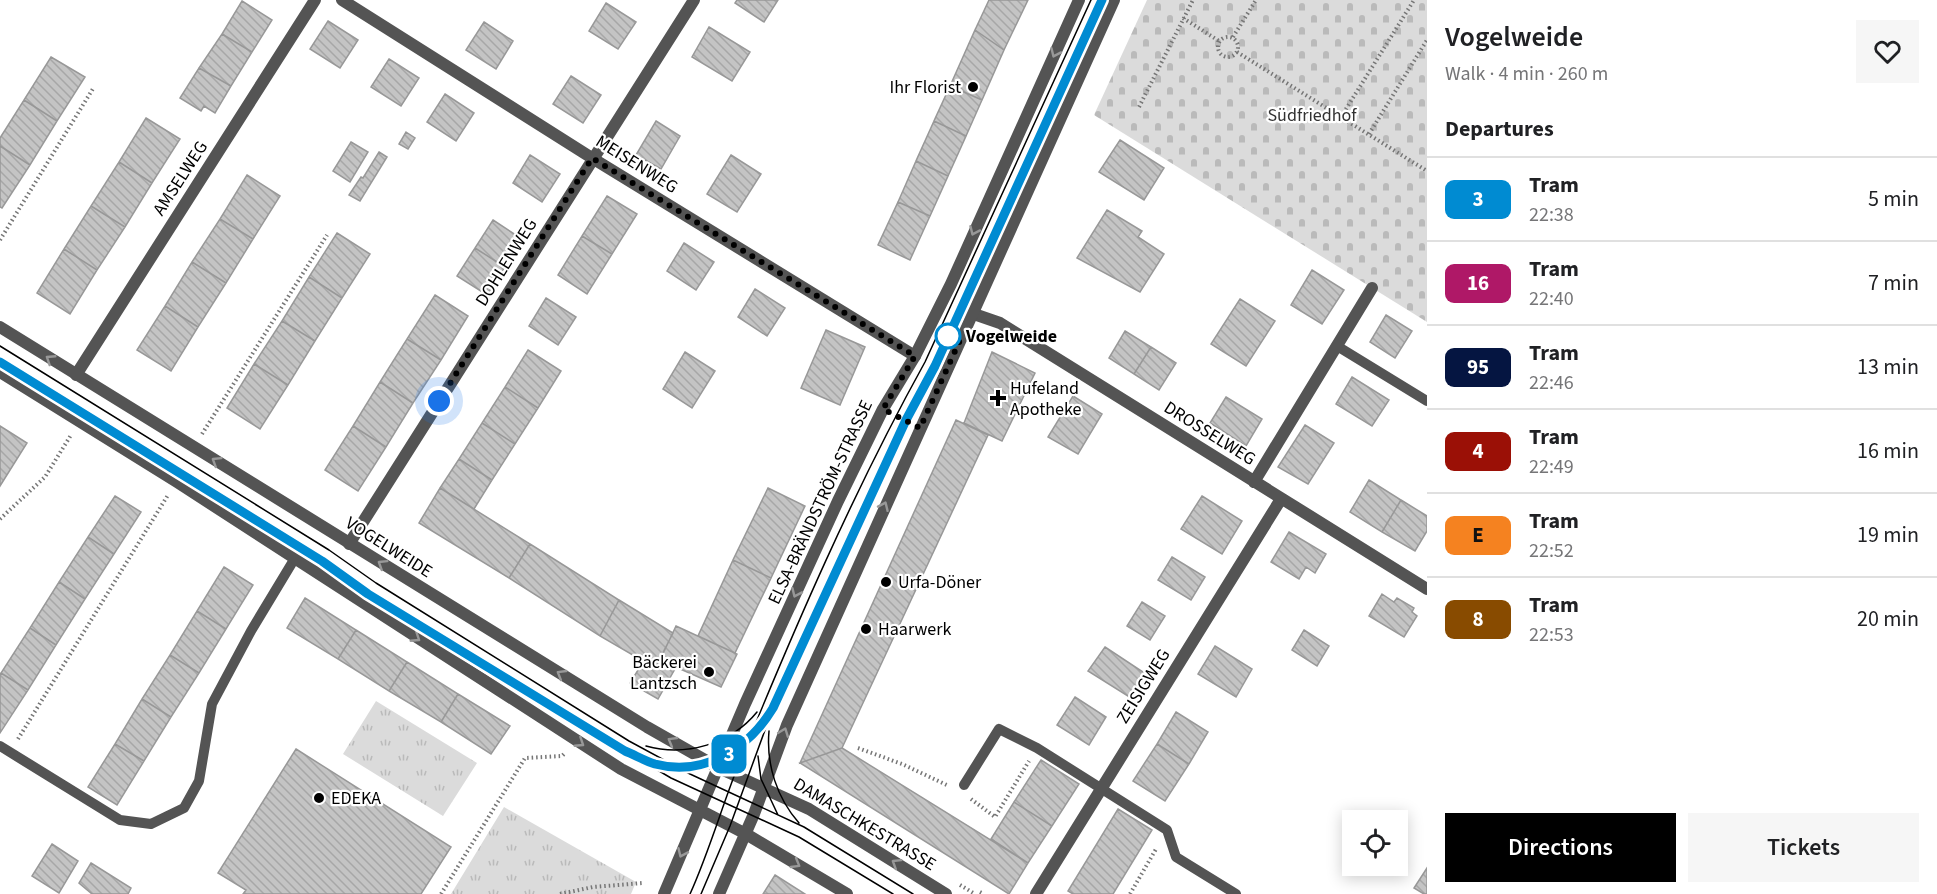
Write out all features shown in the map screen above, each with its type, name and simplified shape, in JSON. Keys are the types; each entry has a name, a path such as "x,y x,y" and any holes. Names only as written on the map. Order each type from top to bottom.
{"street":[{"name":"AMSELWEG","path":"76,375 315,0"},
{"name":"MEISENWEG","path":"342,0 592,158 915,356"},
{"name":"DOHLENWEG","path":"349,544 694,0"},
{"name":"ELSA-BRÄNDSTRÖM-STRASSE","path":"664,894 837,501 883,409 915,356 951,284 1078,0"},
{"path":"719,894 765,787 791,715 1114,0"},
{"path":"1254,482 1372,288"},
{"name":"DROSSELWEG","path":"971,313 1000,323 1427,589"},
{"name":"VOGELWEIDE","path":"0,327 349,544 719,768 765,787"},
{"path":"0,372 177,482 608,761 700,812 746,834 847,894"},
{"name":"ZEISIGWEG","path":"1036,894 1281,499"},
{"name":"DAMASCHKESTRASSE","path":"765,787 808,809 945,894"}],"lane":[{"path":"1337,346 1427,401"},
{"path":"0,746 120,820 151,824 184,808 199,781 212,704 251,631 295,558"},
{"path":"964,785 999,729 1037,748 1167,830 1176,857 1236,894"}],"path":[{"path":"1139,107 1193,0"},
{"path":"1233,38 1256,0"},
{"path":"1341,117 1414,0"},
{"path":"1183,18 1219,41"},
{"path":"1225,37 1233,38 1238,44 1238,52 1232,57 1224,56 1218,50 1219,41 1225,37"},
{"path":"1368,134 1427,40"},
{"path":"1238,52 1427,171"},
{"path":"0,240 94,87"},
{"path":"194,448 327,235"},
{"path":"0,519 45,477 80,421"},
{"path":"10,752 177,482"},
{"path":"441,894 525,758 562,756 566,753"},
{"path":"1130,894 1167,830"},
{"path":"560,894 593,887 643,883"}],"green space":[{"name":"Südfriedhof","path":"1147,0 1427,0 1427,322 1094,115"},
{"path":"376,701 477,763 443,816 343,754"},
{"path":"504,807 636,882 631,894 451,894"}],"building":[{"path":"737,0 778,0 764,22 735,3"},
{"path":"989,0 1028,0 1004,50 975,30"},
{"path":"242,1 272,20 252,52 222,34"},
{"path":"606,3 636,22 618,49 589,31"},
{"path":"328,21 358,40 340,68 310,49"},
{"path":"484,22 513,41 496,69 466,50"},
{"path":"709,27 750,52 732,81 692,57"},
{"path":"975,30 1004,50 982,100 950,86"},
{"path":"222,34 252,52 231,86 199,68"},
{"path":"51,57 85,77 57,121 24,100"},
{"path":"389,59 419,78 401,106 371,87"},
{"path":"199,68 231,86 215,113 204,106 201,111 180,98"},
{"path":"571,76 601,95 583,123 553,104"},
{"path":"950,86 982,100 966,136 934,121"},
{"path":"445,94 474,113 456,141 427,122"},
{"path":"24,100 57,121 30,165 0,146 0,138"},
{"path":"146,118 180,139 152,183 119,162"},
{"path":"656,121 680,136 661,169 636,155"},
{"path":"934,121 966,136 948,176 916,161"},
{"path":"406,132 415,138 408,149 399,144"},
{"path":"1120,140 1164,168 1144,200 1099,172"},
{"path":"351,142 368,152 350,182 333,171"},
{"path":"0,146 30,165 2,208 0,207"},
{"path":"379,152 387,157 360,201 349,195"},
{"path":"530,155 560,174 542,202 513,183"},
{"path":"731,155 761,174 737,212 707,194"},
{"path":"916,161 948,176 930,216 898,202"},
{"path":"119,162 152,183 125,227 91,206"},
{"path":"247,175 280,196 253,239 220,219"},
{"path":"607,196 637,214 612,254 582,236"},
{"path":"898,202 930,216 910,260 878,245"},
{"path":"91,206 125,227 97,270 64,249"},
{"path":"1107,210 1142,231 1138,237 1164,254 1140,292 1077,258"},
{"path":"220,219 253,239 226,283 192,262"},
{"path":"493,220 522,239 505,267 475,248"},
{"path":"337,233 370,254 342,298 309,277"},
{"path":"582,236 612,254 587,294 558,275"},
{"path":"684,243 714,262 696,290 667,271"},
{"path":"475,248 505,267 487,295 457,276"},
{"path":"64,249 97,270 70,314 37,293"},
{"path":"192,262 226,283 198,327 165,306"},
{"path":"1312,270 1344,290 1322,324 1291,305"},
{"path":"309,277 342,298 315,341 282,321"},
{"path":"755,289 785,308 767,336 738,317"},
{"path":"435,295 468,316 441,360 407,339"},
{"path":"546,298 576,317 558,345 529,326"},
{"path":"1240,299 1275,321 1246,366 1211,344"},
{"path":"165,306 198,327 171,371 137,350"},
{"path":"1386,315 1412,331 1395,358 1370,342"},
{"path":"282,321 315,341 288,385 254,364"},
{"path":"826,330 865,347 840,405 801,388"},
{"path":"1125,331 1151,347 1134,374 1109,358"},
{"path":"407,339 441,360 413,403 380,382"},
{"path":"1151,347 1176,363 1159,390 1134,374"},
{"path":"528,350 561,371 538,408 505,387"},
{"path":"685,352 715,371 692,408 663,389"},
{"name":"Hufeland Apotheke","path":"992,352 1035,373 1002,441 964,423"},
{"path":"254,364 288,385 260,429 227,408"},
{"path":"1352,377 1389,400 1372,426 1336,404"},
{"path":"380,382 413,403 386,447 353,426"},
{"path":"505,387 538,408 515,444 482,423"},
{"path":"1073,396 1102,414 1078,454 1048,437"},
{"path":"1226,397 1262,419 1246,446 1210,423"},
{"path":"956,420 988,435 842,748 800,763"},
{"path":"482,423 515,444 492,480 459,459"},
{"path":"1305,425 1334,443 1308,484 1278,467"},
{"path":"0,426 27,443 0,486"},
{"path":"353,426 386,447 358,491 325,470"},
{"path":"459,459 492,480 474,509 440,488"},
{"path":"1369,480 1401,500 1382,532 1350,512"},
{"path":"440,488 530,544 509,578 419,523"},
{"path":"768,488 805,506 771,578 733,560"},
{"path":"115,496 141,512 114,554 88,537"},
{"path":"1202,496 1242,521 1222,554 1181,529"},
{"path":"1401,500 1427,516 1427,531 1415,551 1382,532"},
{"path":"1289,532 1326,554 1315,573 1306,567 1299,579 1271,562"},
{"path":"88,537 114,554 85,599 59,582"},
{"path":"530,544 619,600 600,636 509,578"},
{"path":"1172,557 1205,577 1191,600 1158,580"},
{"path":"733,560 771,578 735,653 698,636"},
{"path":"224,567 253,585 226,629 197,611"},
{"path":"59,582 85,599 56,645 30,628"},
{"path":"1382,594 1394,602 1397,598 1414,608 1412,612 1417,616 1404,637 1369,616"},
{"path":"305,598 356,630 338,659 287,628"},
{"path":"619,600 673,633 655,668 600,636"},
{"path":"1142,602 1165,616 1150,640 1127,626"},
{"path":"197,611 226,629 199,673 170,655"},
{"path":"676,626 737,654 721,687 660,660"},
{"path":"30,628 56,645 28,690 1,673"},
{"path":"356,630 407,662 389,691 338,659"},
{"path":"1304,630 1329,646 1317,666 1292,650"},
{"path":"1215,646 1252,669 1236,697 1198,674"},
{"path":"1105,647 1146,674 1131,698 1088,671"},
{"path":"170,655 199,673 171,717 142,699"},
{"path":"660,660 676,667 658,699 630,683 643,662 655,668"},
{"path":"407,662 458,694 441,722 389,691"},
{"path":"1,673 28,690 0,733 0,675"},
{"path":"458,694 510,726 491,754 441,722"},
{"path":"1075,697 1106,717 1089,745 1057,725"},
{"path":"142,699 171,717 144,761 115,744"},
{"path":"1176,712 1208,732 1189,764 1157,744"},
{"path":"115,744 144,761 117,805 88,787"},
{"path":"1157,744 1189,764 1165,801 1133,781"},
{"path":"842,748 1028,863 1009,894 800,763"},
{"name":"EDEKA","path":"296,749 451,847 421,894 243,894 246,890 218,873"},
{"path":"1041,760 1079,784 1052,826 1014,802"},
{"path":"1014,802 1052,826 1028,863 991,839"},
{"path":"1118,809 1152,830 1113,894 1073,894 1068,891"},
{"path":"52,844 78,861 59,893 32,876"},
{"path":"91,863 131,888 128,894 92,894 79,883"},
{"path":"1427,868 1427,894 1424,894 1414,888"},
{"path":"775,875 805,894 763,894"}],"tram line":[{"path":"690,894 738,766 826,561 873,461 925,362 1091,0"},
{"name":"3","path":"0,362 322,561 368,594 625,751 656,764 674,766 709,762 732,753 752,738 761,729 773,708 841,557 906,420 935,366 1102,0"},
{"path":"701,894 730,826 773,708 1103,0"},
{"path":"0,346 329,550 376,583 629,741 690,774 804,827 913,894"},
{"path":"0,362 625,751 671,778 799,837 893,894"},
{"path":"646,746 677,750 707,745 734,732 757,712"},
{"path":"769,731 771,768 779,792 799,823"},
{"path":"676,766 714,760 748,741"},
{"path":"758,756 761,779 778,815"}],"place":[{"name":"Ihr Florist","path":"973,87"},
{"name":"Vogelweide","path":"948,336"},
{"name":"Hufeland Apotheke","path":"998,398"},
{"name":"Urfa-Döner","path":"886,582"},
{"name":"Haarwerk","path":"866,629"},
{"name":"Bäckerei Lantzsch","path":"709,672"},
{"name":"EDEKA","path":"319,798"}],"route":[{"path":"439,401 592,158 915,356 883,409 920,428 961,338 948,336"}]}
